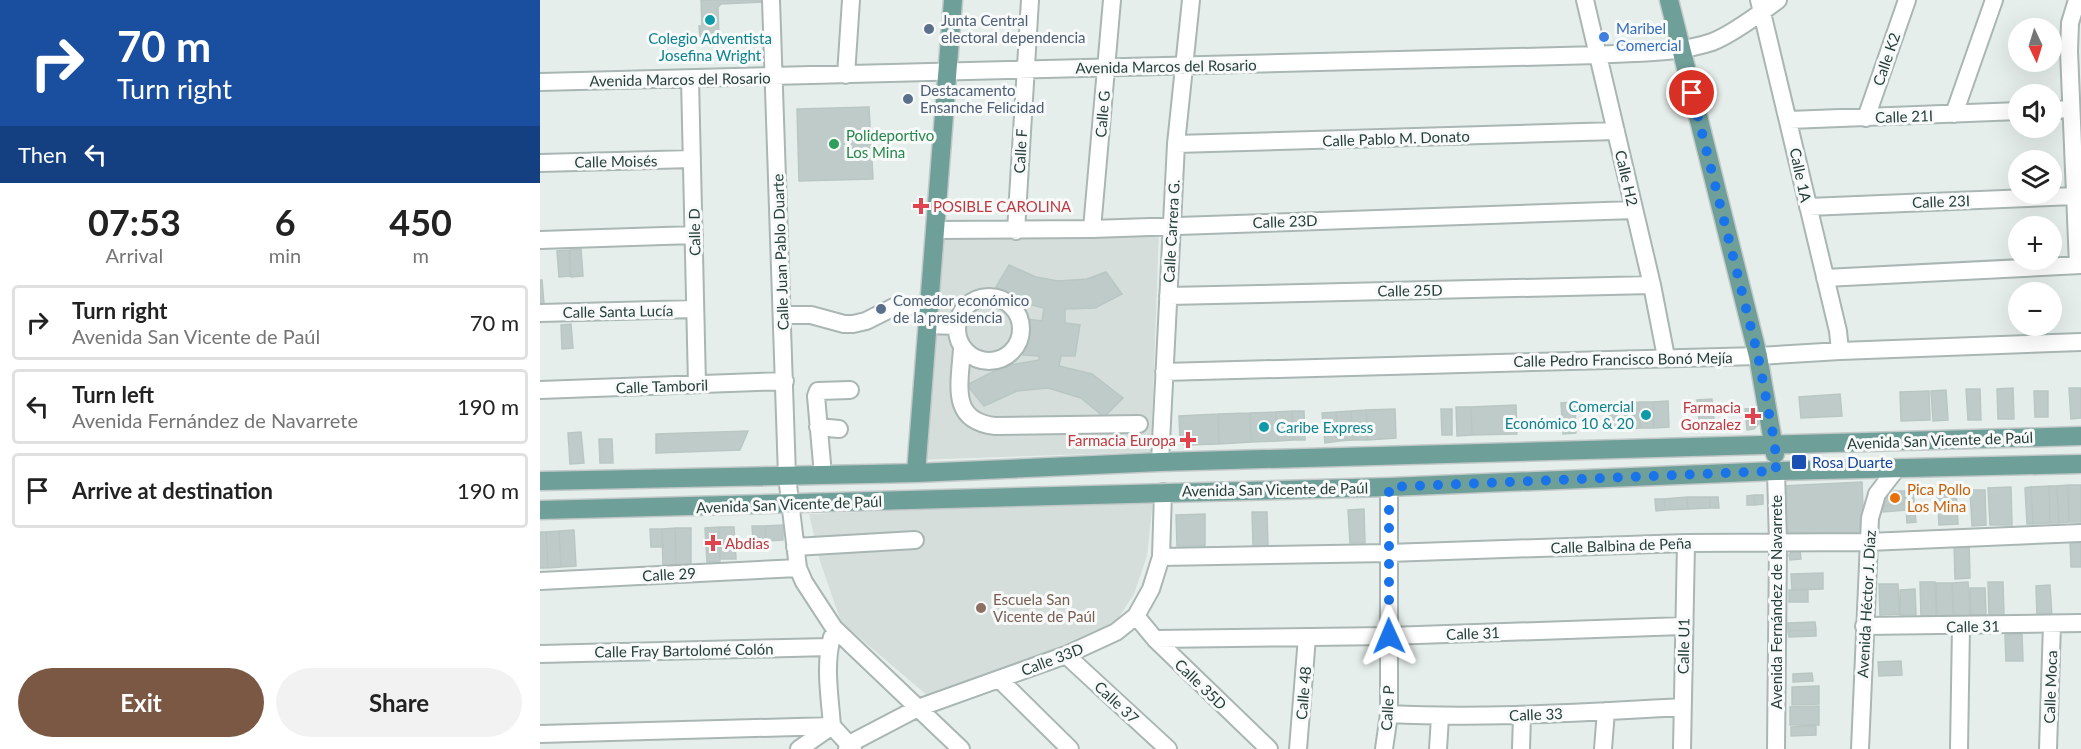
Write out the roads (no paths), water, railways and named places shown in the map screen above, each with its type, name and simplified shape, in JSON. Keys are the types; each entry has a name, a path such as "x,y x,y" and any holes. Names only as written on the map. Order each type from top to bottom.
{"main road":[{"path":"916,473 953,0"},
{"name":"Avenida Fernández de Navarrete","path":"1670,0 1758,356 1775,445 1776,471"},
{"name":"Avenida San Vicente de Paúl","path":"540,481 916,473 1160,462 2081,436"},
{"name":"Avenida San Vicente de Paúl","path":"540,510 1389,487 1776,471 2081,464"}],"street":[{"name":"Calle Juan Pablo Duarte","path":"771,0 787,476 798,568 804,582 834,628 961,749"},
{"path":"846,75 851,0"},
{"name":"Calle F","path":"1016,231 1030,0"},
{"name":"Calle G","path":"1092,229 1112,0"},
{"name":"Calle Carrera G.","path":"1160,462 1176,144 1191,0"},
{"name":"Calle H2","path":"1585,0 1652,285 1666,357"},
{"name":"Avenida Marcos del Rosario","path":"540,82 1598,55 1681,49 1713,41 1760,6 1778,0"},
{"name":"Calle K2","path":"1866,118 1907,0"},
{"path":"1954,114 1994,0"},
{"path":"1825,278 2079,265 2069,37 2070,23 2077,0"},
{"name":"Calle 1A","path":"1760,6 1838,331 1840,351"},
{"name":"Calle D","path":"690,79 697,385"},
{"path":"2062,109 2071,109"},
{"name":"Calle 21I","path":"1789,120 2008,112"},
{"name":"Calle Pablo M. Donato","path":"1176,144 1616,131"},
{"name":"Calle Moisés","path":"540,163 692,159"},
{"name":"Calle 23I","path":"1808,207 2075,195"},
{"name":"Calle 23D","path":"935,230 1092,229 1634,210"},
{"path":"540,240 694,236"},
{"name":"Calle 25D","path":"1168,296 1652,285"},
{"path":"962,348 981,361 1003,359 1019,344 1021,321 1008,302 986,296 966,306 956,326 962,348 959,393 963,408 970,419 981,424 995,426 1139,424"},
{"path":"782,315 811,315 844,324 853,324 866,321 894,307 930,305"},
{"name":"Calle Santa Lucía","path":"540,313 696,309"},
{"path":"928,325 956,326"},
{"name":"Calle Pedro Francisco Bonó Mejía","path":"1164,372 1758,356 2081,342"},
{"name":"Calle Tamboril","path":"540,390 785,381"},
{"path":"823,475 816,396 818,391 850,390"},
{"path":"818,426 839,429"},
{"name":"Avenida Héctor J. Díaz","path":"1860,749 1870,518 1876,494 1897,468"},
{"name":"Avenida Fernández de Navarrete","path":"1776,471 1778,543 1776,749"},
{"name":"Calle P","path":"1384,749 1389,714 1389,487"},
{"name":"Calle 33D","path":"850,747 918,708 1066,655 1116,632 1136,616 1151,589 1161,557 1163,492"},
{"name":"Calle Balbina de Peña","path":"1161,557 1388,553 1686,543 1868,542 2081,533"},
{"path":"795,547 915,540"},
{"name":"Calle U1","path":"1682,749 1686,543"},
{"name":"Calle 29","path":"540,581 798,568"},
{"name":"Calle 35D","path":"1136,616 1155,639 1269,749"},
{"name":"Calle 31","path":"1864,626 2081,623"},
{"name":"Calle Moca","path":"2048,749 2052,624"},
{"name":"Calle 31","path":"1155,639 1389,636 1683,626"},
{"path":"1959,749 1961,626"},
{"path":"834,628 829,647 828,680 832,726 850,747"},
{"name":"Calle 48","path":"1298,749 1307,637"},
{"name":"Calle Fray Bartolomé Colón","path":"540,654 829,647"},
{"name":"Calle 37","path":"1066,655 1168,749"},
{"path":"999,679 1070,749"},
{"name":"Calle 33","path":"1389,714 1440,717 1682,707"},
{"path":"1603,749 1606,711"},
{"path":"1521,749 1522,715"},
{"path":"1438,749 1440,717"},
{"path":"540,734 832,726"},
{"path":"799,749 832,726"}],"place":[{"name":"Colegio Adventista Josefina Wright","path":"710,20"},
{"name":"Junta Central electoral dependencia","path":"929,29"},
{"name":"Maribel Comercial","path":"1604,37"},
{"name":"Destacamento Ensanche Felicidad","path":"908,99"},
{"name":"Polideportivo Los Mina","path":"834,144"},
{"name":"POSIBLE CAROLINA","path":"921,206"},
{"name":"Comedor económico de la presidencia","path":"881,309"},
{"name":"Comercial Económico 10 & 20","path":"1646,415"},
{"name":"Farmacia Gonzalez","path":"1753,416"},
{"name":"Caribe Express","path":"1264,427"},
{"name":"Farmacia Europa","path":"1188,440"},
{"name":"Rosa Duarte","path":"1799,462"},
{"name":"Pica Pollo Los Mina","path":"1895,498"},
{"name":"Abdias","path":"713,543"},
{"name":"Escuela San Vicente de Paúl","path":"981,608"}]}
